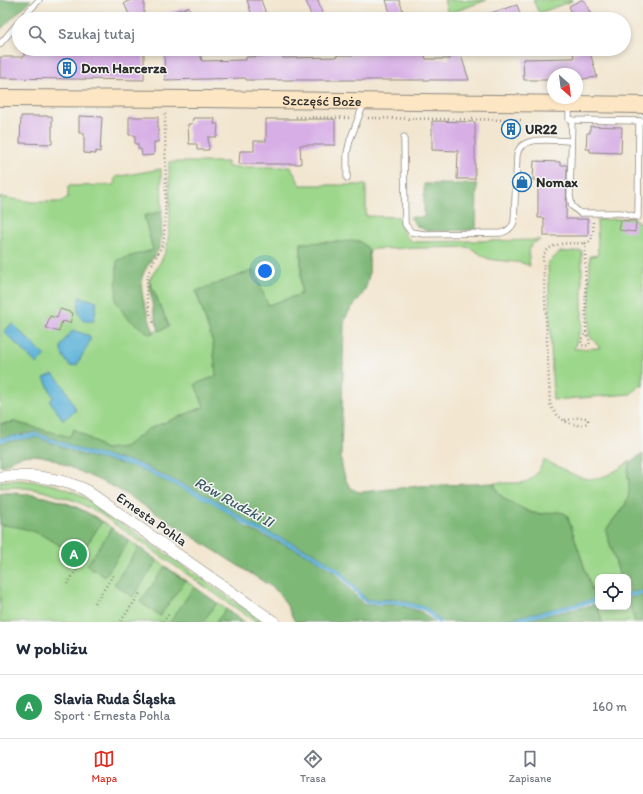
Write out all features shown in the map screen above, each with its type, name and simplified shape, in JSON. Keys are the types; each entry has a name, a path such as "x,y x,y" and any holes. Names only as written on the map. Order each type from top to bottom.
{"street":[{"name":"Szczęść Boże","path":"0,98 547,103"},
{"name":"Szczęść Boże","path":"583,103 643,105"},
{"name":"Ernesta Pohla","path":"0,476 38,476 63,481 84,490 274,622"}],"lane":[{"path":"28,12 39,0"},
{"path":"0,44 12,30"},
{"path":"347,178 347,153 350,140 365,101"},
{"path":"569,104 569,120 572,120 641,121 638,217 628,214 580,213 576,210 570,201 572,120"},
{"path":"404,137 405,224 410,232 424,234 506,232 514,222 517,155 519,147 528,141 571,141"}],"path":[{"path":"155,326 148,300 147,280 151,266 161,250 164,240 166,99"},
{"path":"565,420 573,420 584,417 588,420 587,423 577,426 572,425 565,420 555,411 550,404 543,257 547,249 555,245 590,242 592,238 593,213"},
{"path":"585,243 586,332 590,342 589,345 585,346 582,345 581,340 586,332"},
{"path":"67,584 88,553"},
{"path":"95,603 114,574"},
{"path":"122,622 141,592"},
{"path":"164,622 169,614"}],"green space":[{"path":"0,0 31,0 19,12 12,12 12,18 0,30"},
{"path":"444,0 487,0 454,12 447,12"},
{"path":"533,0 572,0 542,12 539,12"},
{"path":"169,162 227,162 228,167 291,167 300,185 366,185 366,216 400,217 401,225 406,237 413,242 540,240 533,244 529,250 530,266 520,263 489,259 467,247 373,249 370,251 369,255 366,246 359,241 301,243 301,295 268,305 196,291 213,343 216,376 196,384 204,407 148,429 125,447 105,449 75,429 69,437 15,422 0,424 0,197 32,202 60,202 68,197 68,186 114,185 115,177 161,169 162,211 144,216 153,250 117,260 149,334 169,326 149,280 164,255 169,235"},
{"path":"424,184 477,184 476,230 427,231 417,226 410,217 424,217"},
{"path":"162,211 159,248 145,270 141,285 147,313 154,333 149,334 126,317 116,301 117,260 153,250 144,216"},
{"path":"633,218 643,225 643,386 639,386 631,394 553,400 548,263 560,252 582,251 582,325 574,349 600,348 589,335 590,256 598,255 597,220"},
{"path":"359,241 368,248 369,272 367,284 362,295 349,312 344,324 341,459 344,474 351,488 361,492 420,486 494,483 498,492 503,498 528,512 539,514 557,512 564,513 567,515 595,599 495,622 442,622 427,608 399,599 367,600 338,569 315,553 254,526 220,502 138,463 85,451 37,432 0,438 0,424 15,422 69,437 74,429 105,449 125,447 148,429 204,407 195,384 216,376 213,343 196,291 254,270 268,305 301,294 301,243"},
{"path":"149,280 169,326 159,331 153,310"},
{"path":"37,437 82,455 135,467 216,504 249,529 312,557 334,572 364,605 399,605 422,612 434,622 295,622 285,602 275,589 116,488 50,458 41,456 32,455 19,457 0,466 0,443"},
{"path":"643,454 643,591 631,592 631,574 619,574 606,531 625,505 629,493 628,469 630,464"},
{"path":"544,460 573,475 591,479 606,476 631,461 628,470 629,495 622,510 611,522 606,531 619,574 595,574 595,599 567,515 561,512 539,514 528,511 500,495 494,483 525,482 535,476"},
{"path":"20,480 60,487 82,496 264,622 256,622 99,513 76,501 39,490 16,487 0,488 0,481"},
{"path":"0,493 28,494 65,503 83,510 99,519 244,622 0,622"},
{"path":"0,493 40,496 79,509 102,522 78,558 59,545 33,531 0,525"},
{"path":"112,528 129,541 105,577 87,565"},
{"path":"139,547 157,561 133,597 114,584"},
{"path":"165,567 185,581 160,616 140,602"},
{"path":"194,587 217,603 203,622 170,622"},
{"path":"643,595 643,622 635,622 631,608 631,597"},
{"path":"595,604 595,610 599,610 602,622 518,622"},
{"path":"226,609 244,622 216,622"},
{"path":"631,609 635,622 602,622 599,610"}],"water":[{"path":"79,297 97,301 94,321 83,321 78,311"},
{"path":"12,323 45,356 37,364 4,332"},
{"path":"73,330 90,336 90,341 77,365 70,366 62,355 61,347 62,343"},
{"path":"53,374 64,386 76,410 63,420 50,401 53,397 44,378"}],"building":[{"path":"131,0 144,0 144,12 128,12 124,3"},
{"path":"247,0 261,0 265,12 251,12"},
{"path":"306,0 318,0 322,12 310,12"},
{"path":"386,0 399,0 403,12 390,12"},
{"path":"584,0 590,12 571,12 569,6"},
{"path":"517,5 520,12 494,12"},
{"path":"189,7 190,12 170,12"},
{"path":"144,56 144,80 0,78 0,57"},
{"path":"164,56 201,56 202,61 246,60 246,57 271,56 282,56 283,58 337,56 425,56 426,59 450,59 449,56 461,56 469,80 246,80 246,78 165,80"},
{"path":"574,56 591,56 597,77 583,79 583,68 547,68 547,80 524,80 523,59 574,58"},
{"path":"21,116 52,116 52,144 20,143"},
{"path":"79,116 102,117 100,152 96,151 96,154 84,153 84,133 79,133"},
{"path":"129,117 158,117 158,142 154,142 154,155 142,156 141,149 138,149 138,144 135,144 135,135 129,135"},
{"path":"193,118 215,118 214,124 218,124 217,137 208,137 209,150 197,150 197,144 189,144 188,124 192,124"},
{"path":"266,119 335,119 335,145 300,145 301,164 239,164 240,151 254,151 254,141 266,141"},
{"path":"432,121 475,122 475,179 457,179 458,151 432,150"},
{"name":"UR22","path":"506,124 517,124 516,135 506,134"},
{"path":"590,126 622,127 621,153 590,152 590,149 586,149 587,133 590,133"},
{"path":"534,161 560,162 560,165 567,165 566,219 588,219 588,236 544,236 544,218 538,218 538,180 533,180"},
{"path":"621,220 636,221 635,232 619,230"},
{"path":"60,309 73,313 70,323 62,321 59,332 46,328 50,316 57,318"}],"waterway":[{"name":"Rów Rudzki II","path":"0,440 37,435 85,453 136,465 217,503 252,527 313,555 337,570 366,602 398,602 425,609 439,622"},
{"name":"Rów Rudzki II","path":"631,595 643,593"},
{"name":"Rów Rudzki II","path":"507,622 595,601"}],"place":[{"name":"Dom Harcerza","path":"67,68"},
{"name":"UR22","path":"511,129"},
{"name":"Nomax","path":"522,182"},
{"name":"Slavia Ruda Śląska","path":"74,554"}]}
